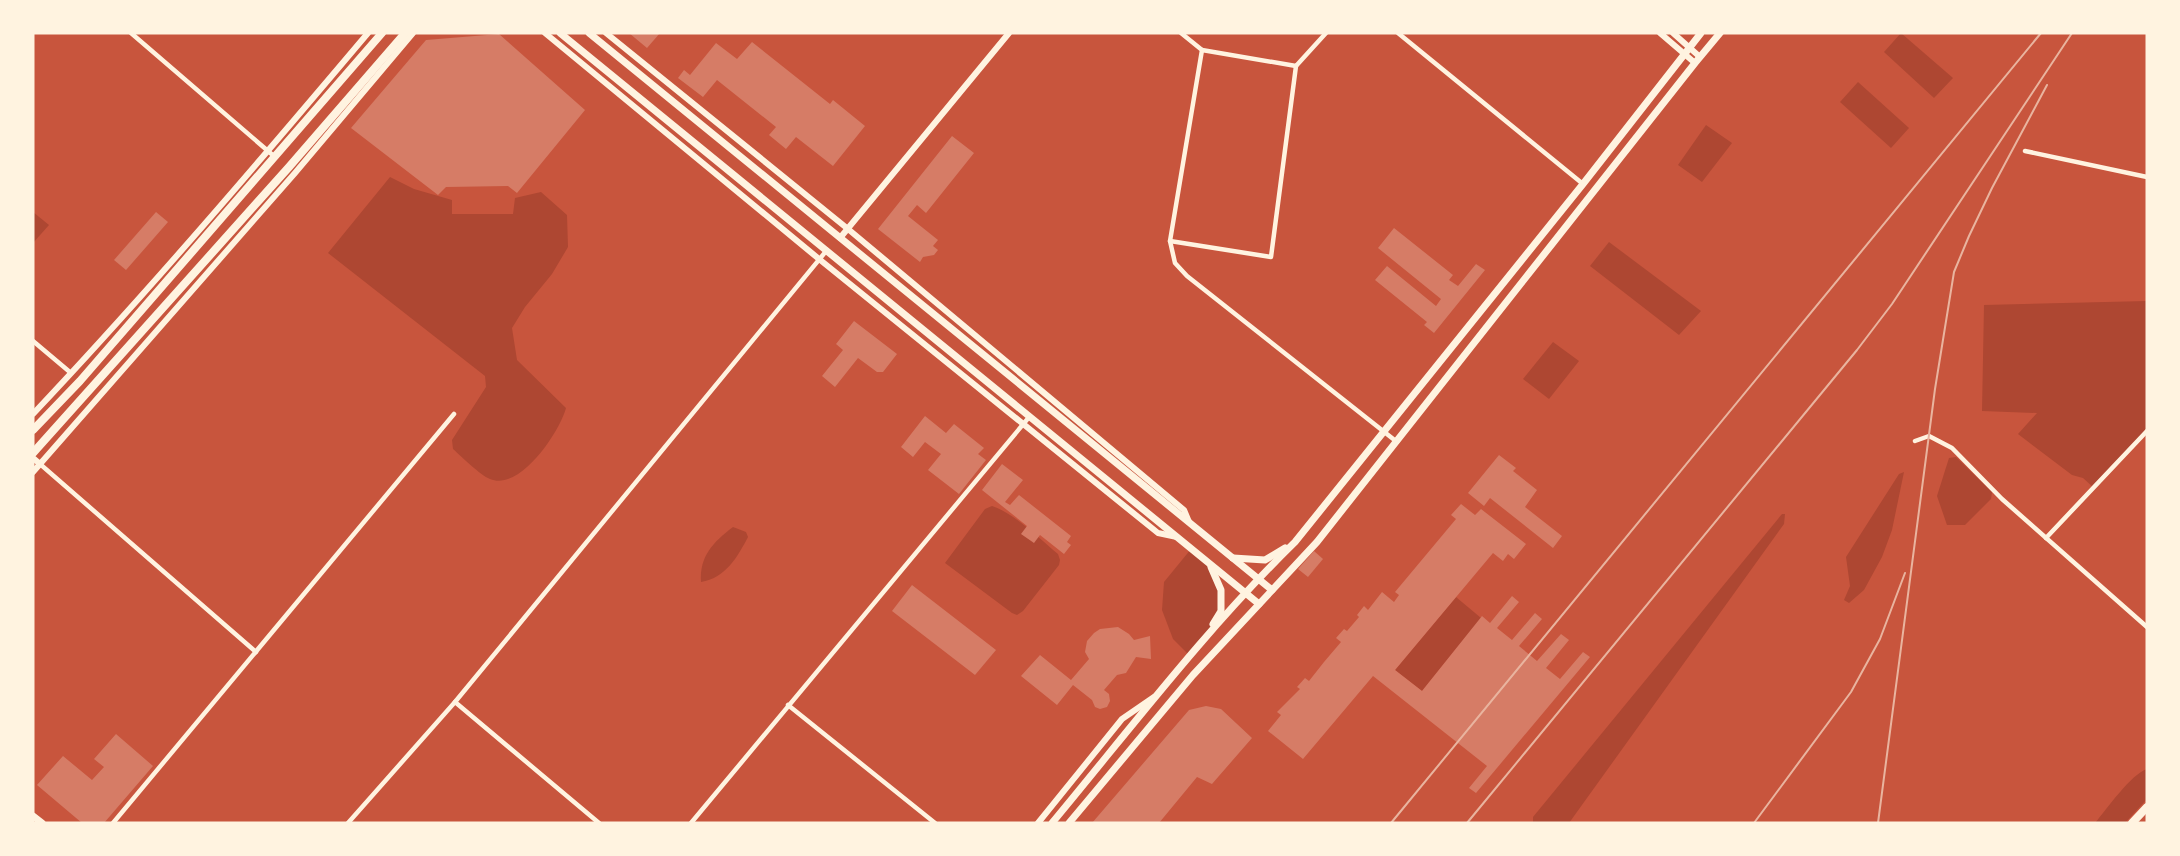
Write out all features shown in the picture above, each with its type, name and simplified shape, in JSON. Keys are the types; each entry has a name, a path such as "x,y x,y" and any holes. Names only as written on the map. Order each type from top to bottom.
{"main road":[{"path":"33,430 80,381 382,33"},
{"path":"33,453 281,176 405,33"},
{"path":"560,33 1259,604"},
{"path":"589,33 1272,590"},
{"path":"1052,823 1244,593 1295,542 1583,184 1701,33"},
{"path":"1069,823 1194,675 1317,542 1720,33"},
{"path":"1233,558 1265,560 1295,542"},
{"path":"1200,644 1221,611 1221,590 1210,565"},
{"path":"2132,823 2147,807"},
{"path":"33,816 42,823"}],"street":[{"path":"131,33 274,158"},
{"path":"33,414 268,152 368,33"},
{"path":"33,472 295,173 413,33"},
{"path":"544,33 1158,533 1177,537"},
{"path":"606,33 848,229 1184,510 1190,522"},
{"path":"840,237 1009,33"},
{"path":"1181,33 1202,50 1296,66"},
{"path":"1170,241 1271,257 1296,66 1326,33"},
{"path":"1398,33 1583,184"},
{"path":"1660,33 1697,60"},
{"path":"1673,33 1686,50"},
{"path":"1202,50 1170,241 1175,263 1187,276 1397,442"},
{"path":"2025,152 2147,177"},
{"path":"348,823 455,702 827,250"},
{"path":"33,341 80,381"},
{"path":"113,823 454,414"},
{"path":"691,823 1030,416"},
{"path":"2046,538 2147,431"},
{"path":"1915,441 1929,436 1952,447 2002,499 2147,627"},
{"path":"33,458 256,652"},
{"path":"1038,823 1122,719 1159,693"},
{"path":"455,702 599,823"},
{"path":"788,705 935,823"}],"shaded area":[{"path":"1901,33 1953,78 1934,98 1884,52"},
{"path":"1858,82 1909,128 1891,148 1840,102"},
{"path":"1706,125 1732,143 1702,182 1678,165"},
{"path":"390,177 414,189 452,200 452,214 513,214 515,198 541,192 567,215 568,247 552,274 525,307 512,328 517,360 566,408 556,431 547,444 526,468 514,477 502,481 490,479 476,470 453,449 452,440 486,387 485,376 328,253"},
{"path":"33,212 49,225 33,243"},
{"path":"1609,242 1701,311 1679,335 1590,266"},
{"path":"2147,301 2147,431 2094,488 2083,478 2072,475 2018,434 2037,413 1982,411 1984,305"},
{"path":"1553,342 1579,361 1549,399 1523,379"},
{"path":"1956,457 1992,492 1991,499 1965,525 1947,525 1937,496 1949,458"},
{"path":"1904,472 1892,530 1882,557 1864,590 1849,603 1844,600 1850,586 1846,557 1899,474"},
{"path":"992,506 1009,514 1026,527 1058,554 1060,560 1059,565 1023,611 1017,615 945,563 985,509"},
{"path":"1782,514 1785,514 1784,524 1569,823 1533,823 1533,817"},
{"path":"733,527 746,532 748,537 744,545 724,572 701,582 702,565 709,551 719,538"},
{"path":"1191,549 1210,565 1221,590 1221,611 1190,656 1173,639 1162,610 1164,582"},
{"path":"1456,597 1481,618 1422,691 1395,670"},
{"path":"2147,769 2147,799 2125,823 2095,823 2127,785"}],"building":[{"path":"629,33 660,33 647,48"},
{"path":"499,34 585,110 517,193 508,186 446,187 438,195 351,128 426,40"},
{"path":"752,42 830,104 833,100 865,126 833,166 796,137 786,149 769,135 776,127 717,80 703,97 678,78 684,70 690,75 716,43 737,59"},
{"path":"952,136 974,153 926,213 917,205 908,216 938,240 933,246 938,250 934,255 923,257 920,262 878,229"},
{"path":"156,212 168,222 126,270 114,260"},
{"path":"1394,228 1453,275 1449,280 1458,286 1476,264 1485,270 1434,333 1424,325 1427,322 1375,280 1387,266 1436,306 1441,299 1378,248"},
{"path":"854,321 897,354 883,372 877,372 858,358 835,387 822,376 843,350 836,344"},
{"path":"925,416 946,433 954,424 984,448 978,454 986,460 959,494 928,470 941,454 925,442 913,457 901,447"},
{"path":"1499,455 1516,468 1513,471 1537,490 1525,507 1562,536 1553,548 1490,498 1484,506 1468,493"},
{"path":"1002,464 1023,480 1005,502 1010,505 1019,495 1071,536 1067,542 1071,545 1064,554 1040,535 1034,543 1021,534 1027,526 982,490"},
{"path":"1461,504 1475,515 1481,509 1526,544 1514,559 1508,554 1503,561 1493,553 1395,670 1422,691 1482,616 1490,623 1512,596 1519,602 1497,628 1512,640 1535,613 1542,619 1519,646 1537,661 1561,634 1569,640 1546,668 1560,679 1583,652 1590,657 1476,793 1469,788 1487,766 1373,676 1303,759 1268,731 1281,715 1277,712 1300,689 1297,687 1305,678 1309,681 1341,642 1336,638 1344,629 1347,631 1359,617 1357,615 1364,606 1368,610 1382,592 1394,602 1399,595 1395,592 1456,519 1451,515"},
{"path":"1314,551 1323,559 1308,577 1298,569"},
{"path":"912,585 996,650 975,675 892,611"},
{"path":"1118,627 1134,640 1150,636 1151,659 1136,657 1126,673 1117,675 1104,690 1109,694 1110,701 1107,707 1100,709 1095,707 1092,700 1073,685 1057,705 1021,676 1040,655 1071,680 1089,659 1085,652 1087,641 1094,633 1100,629"},
{"path":"1206,706 1221,709 1252,738 1212,784 1197,777 1159,823 1092,823 1189,710"},
{"path":"116,734 153,766 104,823 82,823 37,785 63,756 92,780 104,767 94,759"}],"railway":[{"path":"1391,823 2041,33"},
{"path":"1467,823 1857,350 1892,304 2072,33"},
{"path":"1878,823 1935,389 1954,272 1992,188 2047,85"},
{"path":"1754,823 1851,692 1880,639 1905,573"}]}
